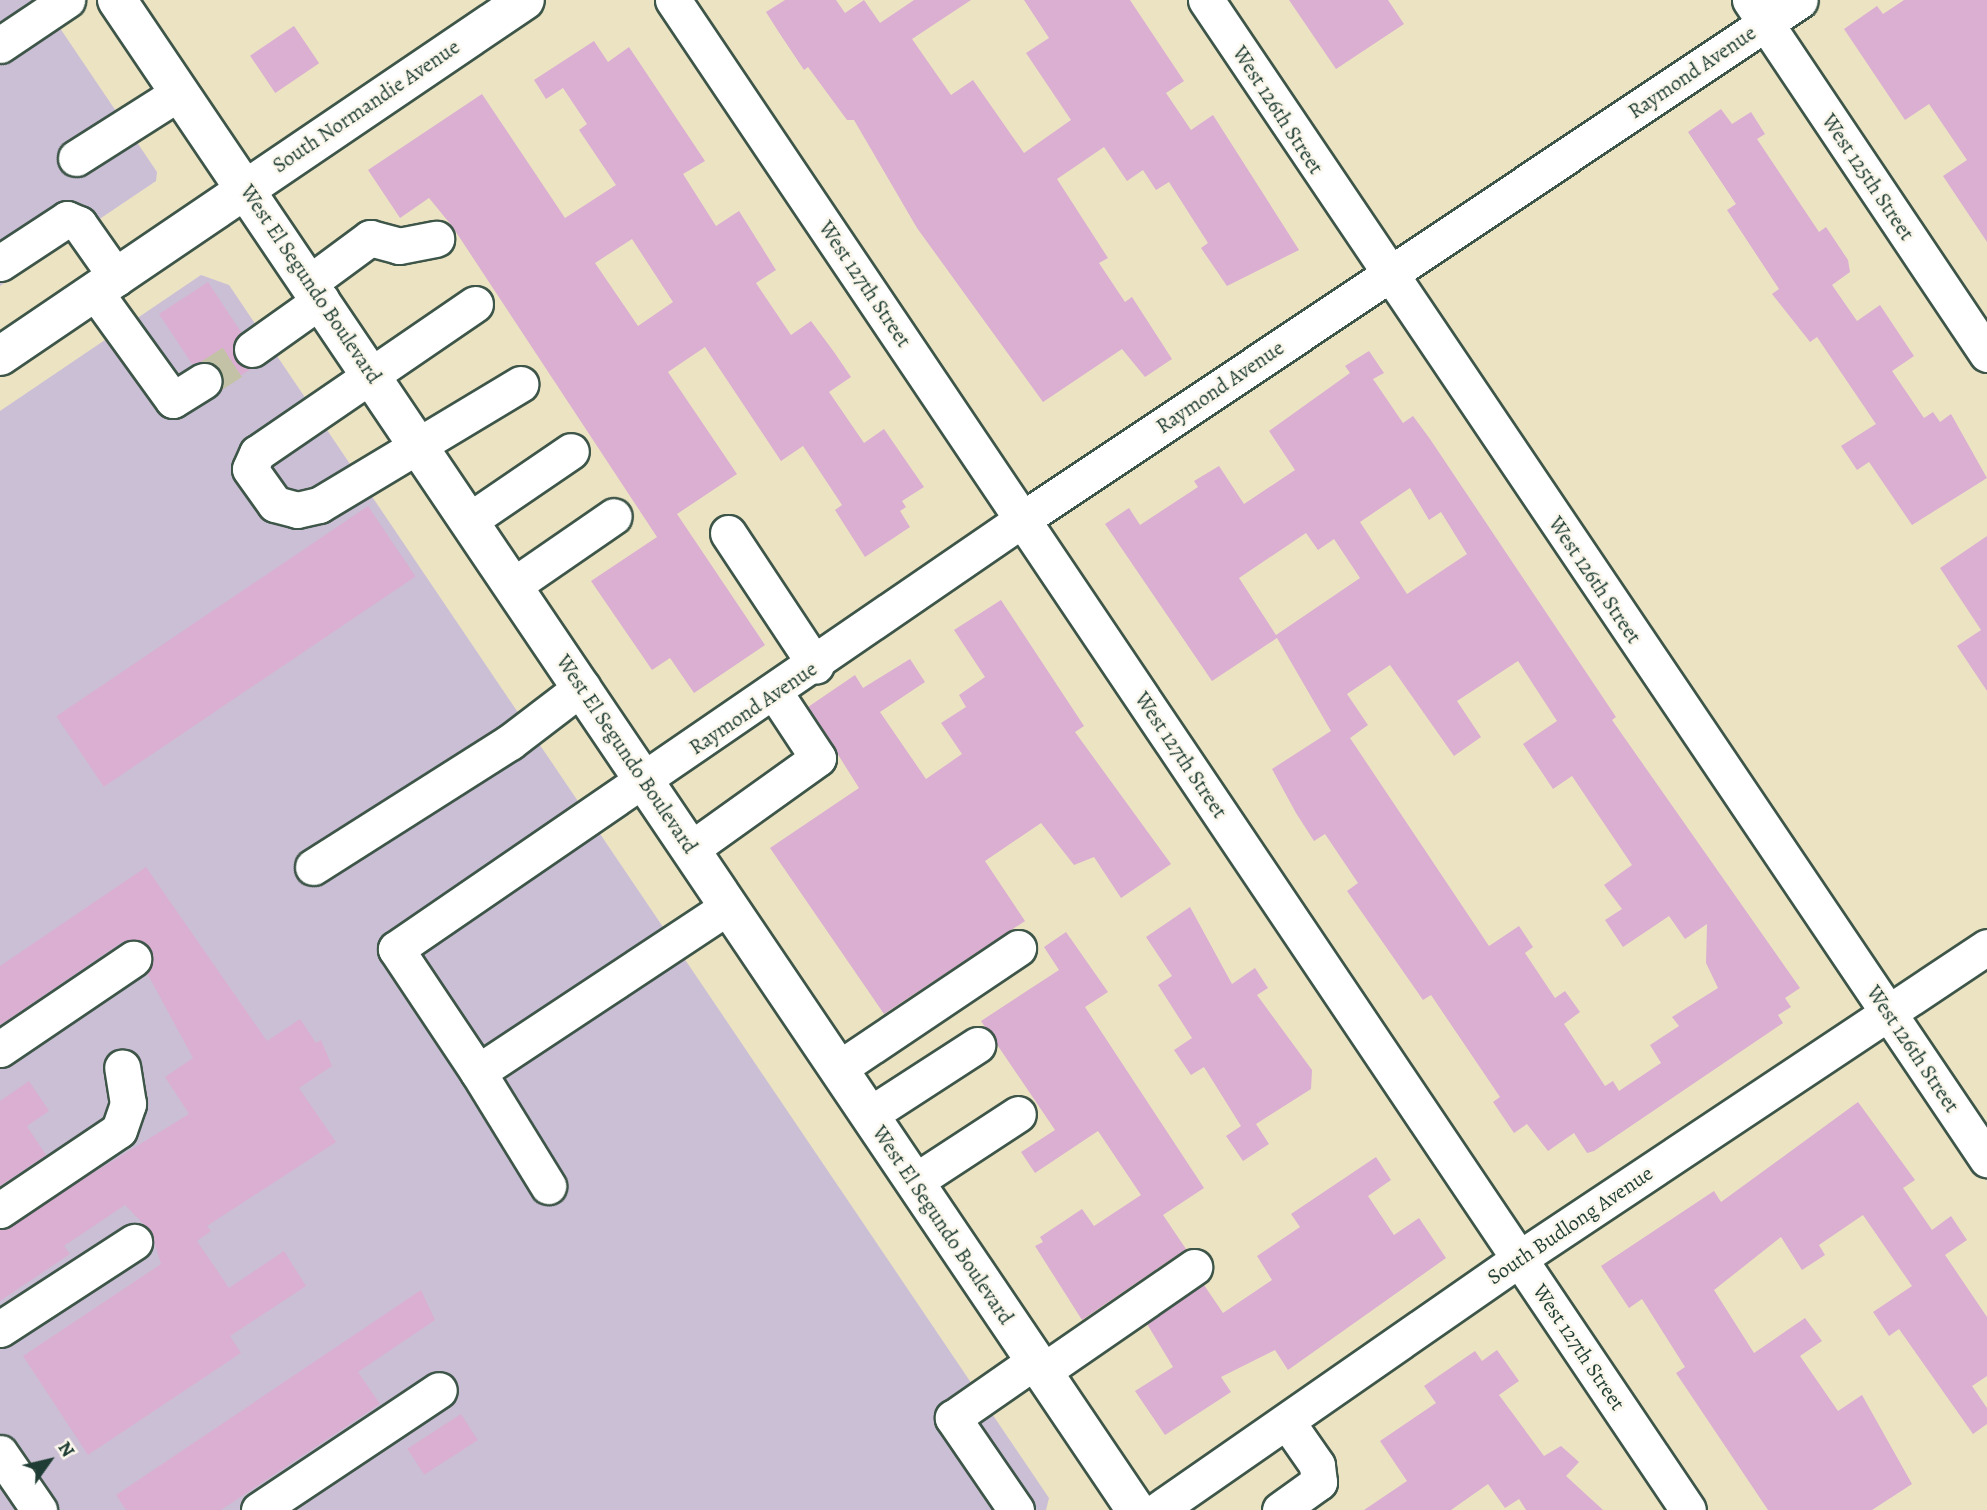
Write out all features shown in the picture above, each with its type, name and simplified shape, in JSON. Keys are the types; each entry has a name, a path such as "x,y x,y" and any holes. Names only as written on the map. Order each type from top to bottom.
{"main road":[{"name":"West El Segundo Boulevard","path":"117,0 1136,1510"},
{"name":"South Normandie Avenue","path":"0,356 245,187 525,0"}],"street":[{"path":"0,46 67,0"},
{"name":"West 127th Street","path":"673,0 1688,1510"},
{"name":"West 126th Street","path":"1206,0 1386,275 1987,1158"},
{"name":"Raymond Avenue","path":"478,1072 396,949 816,666 1023,519 1386,275 1757,12 1800,0"},
{"name":"West 125th Street","path":"1757,12 1987,354"},
{"path":"76,158 180,92"},
{"path":"0,263 67,219 79,224 106,285 173,400 203,381"},
{"path":"252,349 370,238 399,246 436,239"},
{"path":"475,304 257,453 250,468 275,504 297,510 358,487 422,449 520,384"},
{"path":"470,520 571,451"},
{"path":"514,585 614,516"},
{"path":"728,534 816,666"},
{"path":"313,867 510,742 582,687"},
{"path":"691,849 818,758 775,693"},
{"path":"548,1186 478,1072 729,906"},
{"name":"South Budlong Avenue","path":"1158,1510 1520,1258 1987,947"},
{"path":"838,1069 1018,948"},
{"path":"0,1049 133,959"},
{"path":"869,1115 977,1045"},
{"path":"0,1210 120,1130 128,1104 122,1067"},
{"path":"914,1182 1018,1114"},
{"path":"0,1329 134,1242"},
{"path":"1016,1510 953,1418 1194,1268"},
{"path":"259,1510 439,1390"},
{"path":"1280,1510 1319,1482 1317,1465 1286,1422"},
{"path":"0,1452 38,1510"}],"shaded area":[{"path":"0,0 41,0 157,172 156,181 0,286"},
{"path":"201,275 229,285 1049,1498 1046,1510 0,1510 0,411"}],"building":[{"path":"785,0 836,0 845,13 864,0 880,23 914,0 971,0 912,39 951,95 973,80 1024,153 1071,120 1026,53 1049,38 1024,0 1130,0 1184,81 1166,93 1191,130 1213,115 1299,250 1227,286 1201,248 1208,243 1169,182 1156,190 1143,170 1127,181 1104,147 1057,179 1108,258 1099,263 1125,302 1132,297 1172,359 1145,377 1122,349 1043,402 917,228 854,120 847,120 808,67 804,70 778,31 766,12"},
{"path":"1289,0 1388,0 1404,24 1336,69"},
{"path":"1904,0 1987,0 1987,242 1943,176 1967,160 1929,104 1905,120 1844,29 1877,6 1883,14"},
{"path":"294,26 319,63 275,93 250,56"},
{"path":"594,41 608,62 629,47 705,161 683,174 716,226 739,211 776,270 756,283 791,335 811,321 851,377 829,392 864,443 884,429 924,487 902,501 906,507 900,511 910,527 865,557 835,510 842,505 803,446 781,461 705,347 668,372 737,474 677,514 765,645 694,693 670,658 652,670 591,581 657,537 452,226 429,198 400,218 368,170 482,94 565,218 616,185 579,130 587,124 563,88 546,99 534,80","holes":["632,239 673,302 638,326 595,263"]},
{"path":"1721,109 1732,124 1751,112 1765,134 1757,139 1819,232 1826,227 1848,260 1850,272 1832,285 1857,321 1880,305 1914,356 1892,371 1924,418 1933,412 1940,422 1951,414 1987,478 1912,525 1869,462 1857,470 1841,446 1876,424 1817,337 1810,342 1772,294 1779,289 1727,210 1736,204 1688,132"},
{"path":"208,282 241,332 234,341 235,360 251,369 221,388 220,370 203,361 192,364 159,314"},
{"path":"1369,351 1384,373 1373,379 1403,423 1413,416 1430,439 1616,717 1612,720 1800,988 1785,998 1791,1007 1778,1015 1783,1023 1594,1151 1587,1153 1574,1133 1548,1151 1527,1124 1514,1133 1493,1102 1500,1097 1431,995 1423,1000 1347,891 1358,883 1325,834 1314,841 1296,813 1272,769 1331,731 1277,638 1212,681 1105,524 1129,508 1140,525 1198,487 1194,481 1219,466 1244,504 1295,470 1269,431 1350,373 1345,366","holes":["1410,488 1429,520 1441,512 1467,554 1407,594 1360,522","1306,533 1318,550 1334,539 1360,578 1276,635 1239,578","1518,661 1557,721 1523,744 1553,789 1572,776 1632,865 1604,885 1622,909 1605,920 1623,947 1669,916 1685,939 1707,924 1706,963 1718,988 1672,1017 1679,1026 1650,1045 1661,1063 1619,1091 1613,1081 1605,1086 1564,1024 1580,1012 1565,991 1555,998 1525,953 1533,947 1519,926 1489,946 1350,738 1368,725 1347,694 1390,665 1454,756 1481,737 1457,701"]},
{"path":"368,506 416,576 104,787 56,716"},
{"path":"1987,536 1987,691 1957,646 1981,630 1940,568"},
{"path":"1001,600 1084,726 1075,732 1171,864 1121,898 1094,857 1074,865 1041,823 985,861 1025,921 884,1014 770,848 859,788 808,707 855,675 863,688 910,659 925,682 880,712 926,779 962,754 941,723 966,707 959,695 985,677 954,630"},
{"path":"146,867 267,1041 300,1019 316,1043 321,1040 332,1066 299,1088 336,1142 207,1226 211,1231 197,1241 229,1288 284,1251 306,1286 230,1336 241,1353 88,1455 23,1356 161,1264 151,1232 125,1205 64,1246 70,1254 0,1301 0,1230 189,1114 165,1077 193,1058 147,973 153,957 141,941 122,942 0,1025 0,966"},
{"path":"1190,907 1232,984 1255,968 1268,988 1257,995 1312,1070 1311,1089 1256,1124 1269,1144 1243,1161 1226,1136 1241,1126 1204,1067 1191,1075 1174,1050 1192,1038 1158,985 1172,976 1146,937"},
{"path":"1066,932 1108,992 1085,1007 1204,1188 1163,1215 1186,1249 1082,1320 1035,1246 1043,1242 1040,1237 1082,1209 1094,1226 1141,1195 1098,1131 1035,1173 1021,1152 1055,1130 981,1021 1059,970 1044,947"},
{"path":"29,1081 49,1111 27,1126 46,1155 0,1186 0,1101"},
{"path":"1858,1102 1915,1180 1903,1188 1932,1230 1951,1216 1967,1240 1945,1255 1987,1317 1987,1376 1972,1386 1987,1408 1987,1424 1973,1434 1899,1329 1889,1336 1873,1312 1912,1286 1863,1215 1819,1245 1825,1255 1802,1270 1781,1237 1714,1290 1754,1353 1805,1318 1822,1341 1800,1356 1838,1411 1862,1395 1912,1484 1872,1510 1768,1510 1676,1373 1685,1367 1642,1299 1629,1308 1601,1266 1714,1191 1721,1202"},
{"path":"1376,1157 1391,1180 1368,1196 1394,1235 1419,1218 1446,1258 1288,1370 1275,1350 1221,1377 1231,1392 1165,1435 1135,1391 1173,1367 1147,1324 1204,1285 1223,1313 1272,1280 1257,1256 1300,1227 1291,1214"},
{"path":"421,1290 435,1320 358,1372 380,1404 221,1510 126,1510 116,1495"},
{"path":"1497,1350 1519,1381 1499,1395 1544,1456 1561,1446 1579,1462 1566,1476 1603,1510 1526,1510 1519,1499 1505,1508 1488,1484 1451,1510 1364,1510 1407,1481 1380,1441 1436,1403 1424,1386 1475,1351 1482,1361"},
{"path":"461,1414 478,1440 424,1475 407,1449"}],"tunnel":[{"path":"203,381 252,349"}]}
